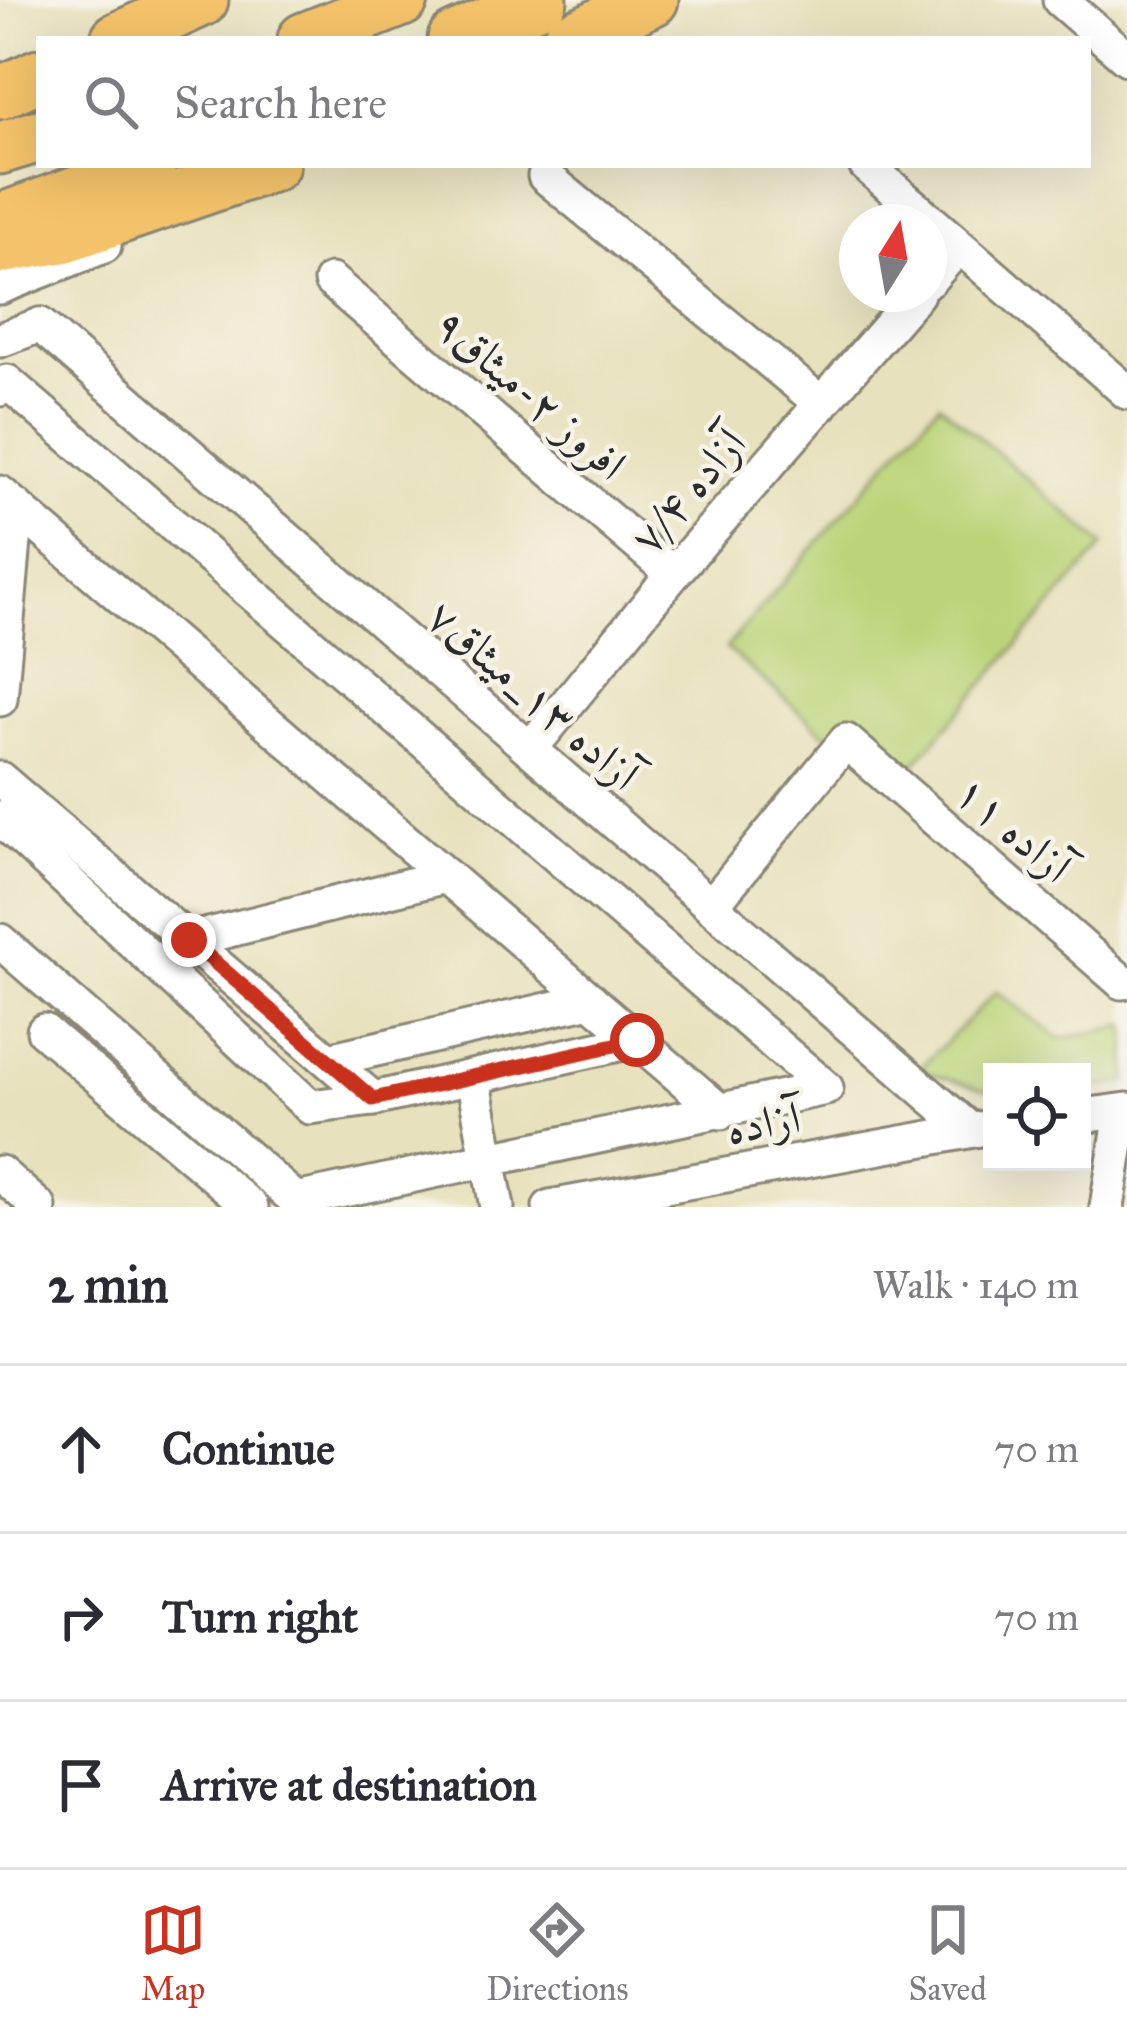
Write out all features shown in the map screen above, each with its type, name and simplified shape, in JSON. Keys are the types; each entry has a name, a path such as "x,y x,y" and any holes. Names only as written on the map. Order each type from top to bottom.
{"highway":[{"path":"124,36 202,0"},
{"path":"312,36 402,0"},
{"path":"461,36 541,0"},
{"path":"575,36 652,0"},
{"path":"0,93 36,76"},
{"path":"0,148 36,137"},
{"path":"0,220 142,168"},
{"path":"0,248 63,237 265,168"}],"street":[{"path":"1060,0 1127,58"},
{"path":"0,287 288,168"},
{"path":"869,168 1127,392"},
{"path":"545,176 822,404"},
{"path":"947,260 958,247"},
{"name":"افروز ۲-میثاق۹","path":"331,281 673,574"},
{"name":"آزاده ۷/۴","path":"530,749 673,574 901,312"},
{"name":"آزاده ۱۳_میثاق۷","path":"0,340 40,325 711,906 981,1128"},
{"path":"0,388 7,382 826,1088 296,1200 0,941"},
{"path":"8,500 721,1112"},
{"path":"0,699 8,500"},
{"name":"آزاده ۱۱","path":"711,906 846,741 1122,982"},
{"path":"0,779 373,1099"},
{"path":"0,818 310,1108 373,1099 637,1040"},
{"path":"162,970 189,940 446,876"},
{"path":"328,1060 591,1000"},
{"path":"44,1031 251,1207"},
{"path":"473,1077 497,1207"},
{"path":"1091,1115 1124,1111 1107,1207"},
{"name":"آزاده","path":"550,1207 981,1128"},
{"path":"0,1173 39,1207"}],"green space":[{"path":"939,403 1104,545 905,775 847,724 832,740 726,648"},
{"path":"996,992 1061,1039 1127,1025 1127,1082 1091,1088 1091,1063 983,1063 983,1089 918,1070"}],"route":[{"path":"189,940 373,1099 637,1040"}]}
